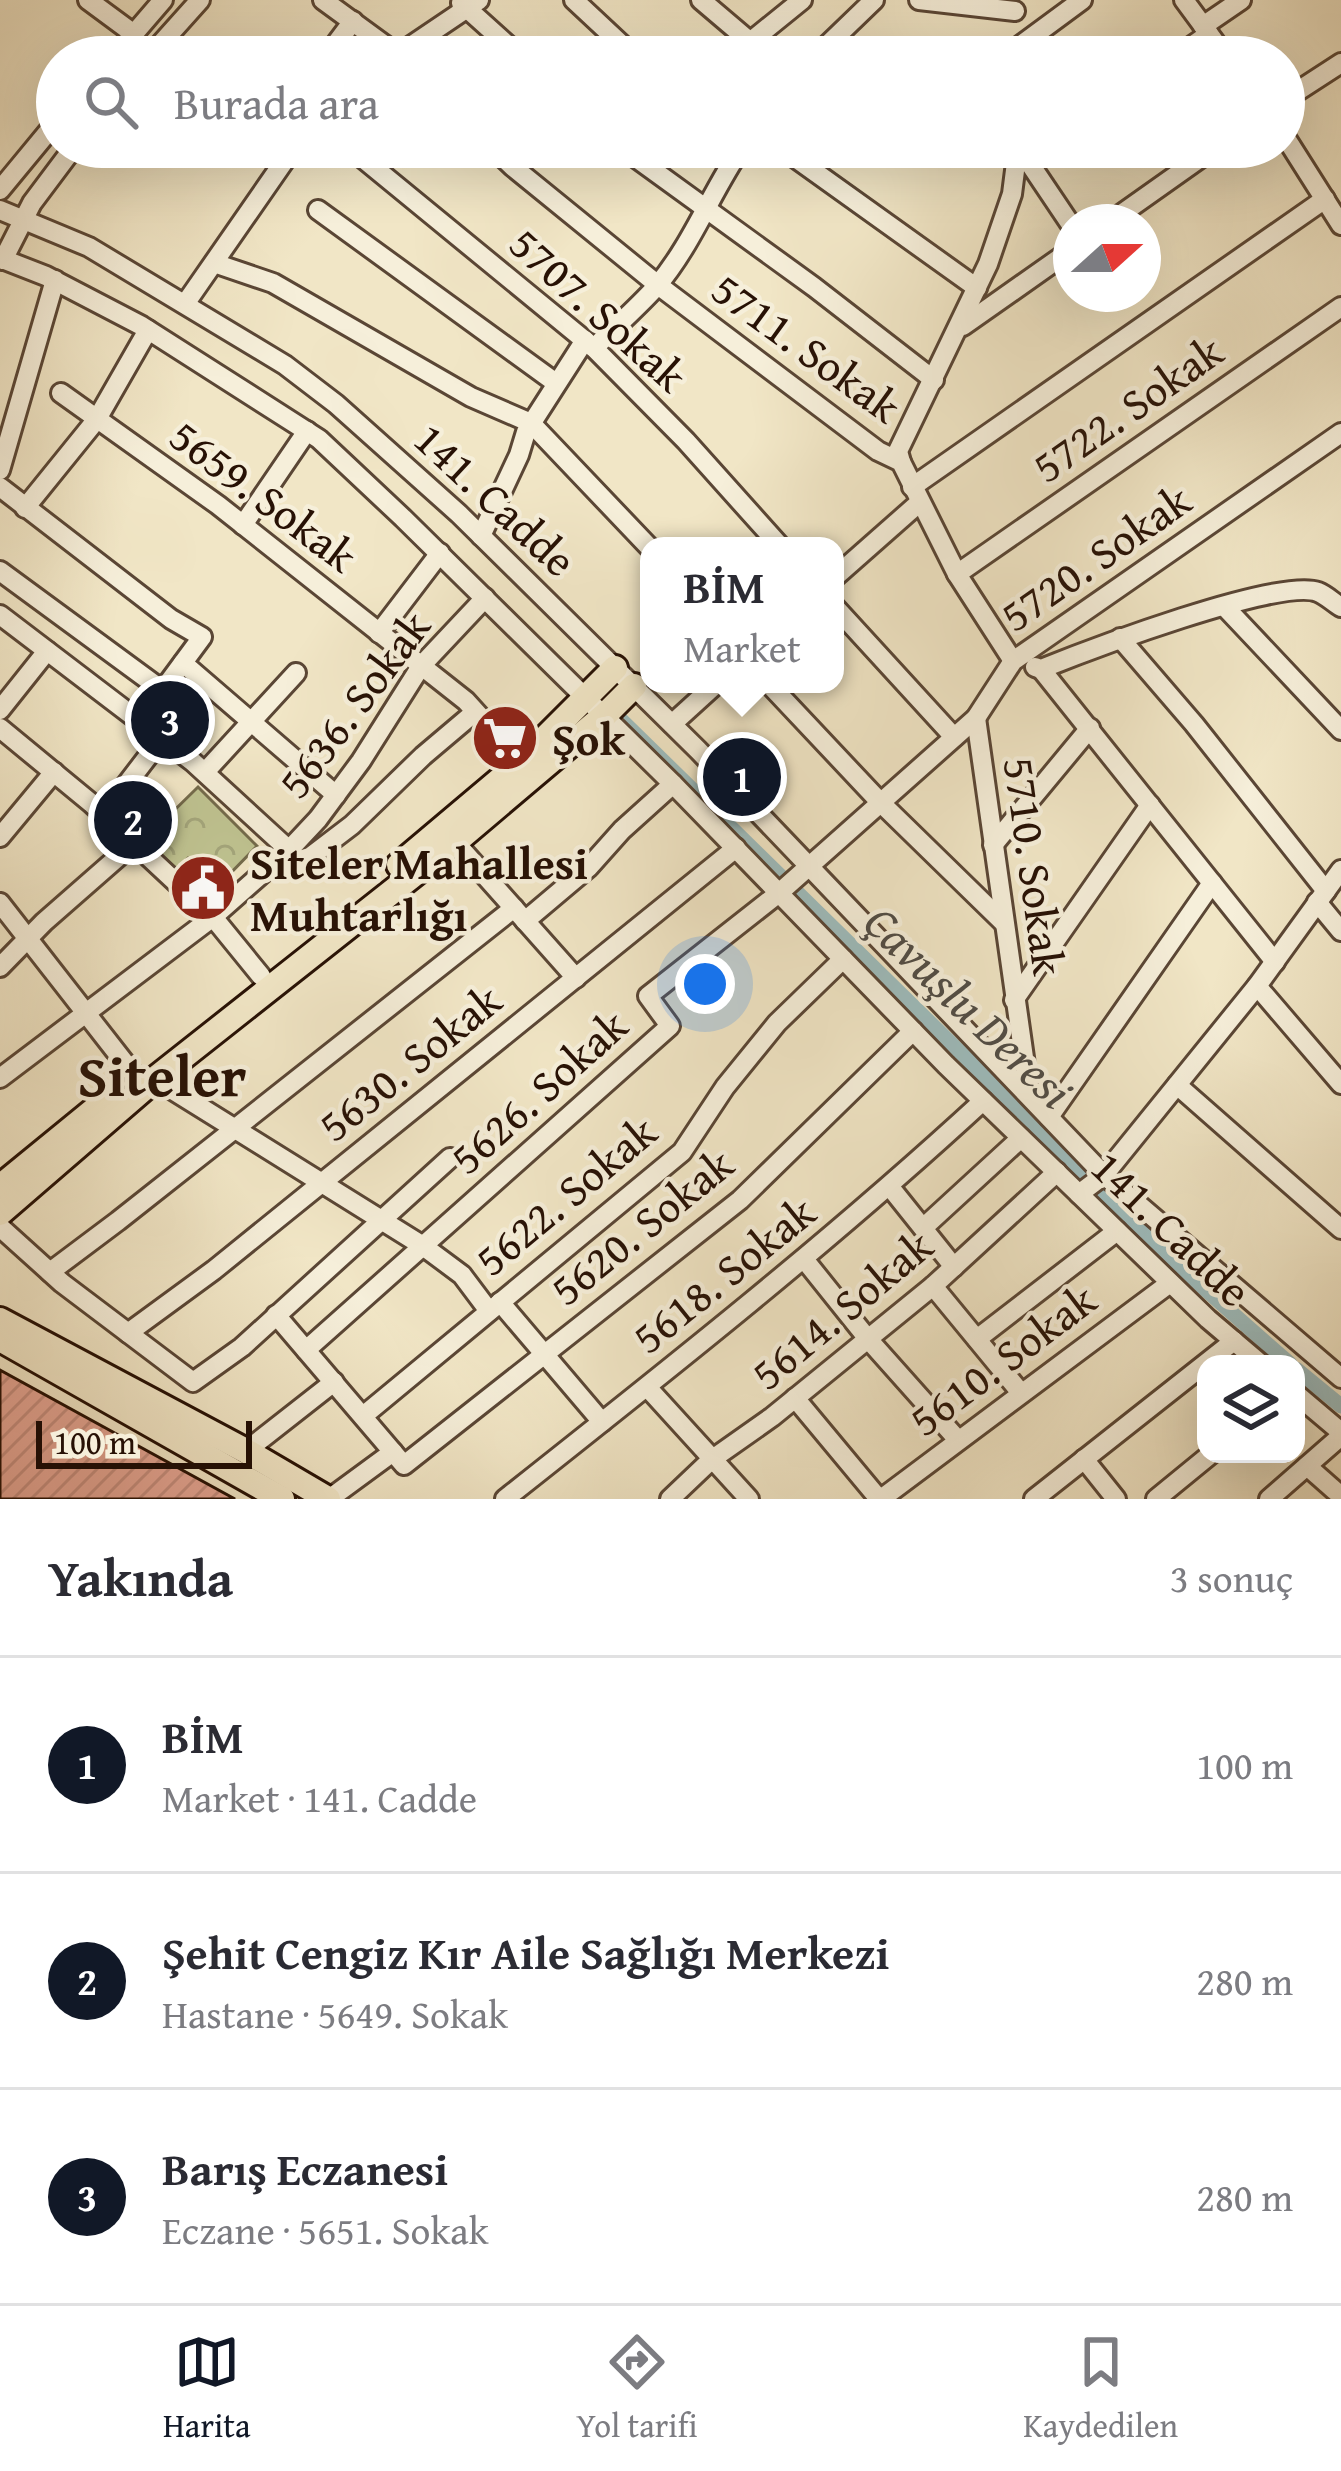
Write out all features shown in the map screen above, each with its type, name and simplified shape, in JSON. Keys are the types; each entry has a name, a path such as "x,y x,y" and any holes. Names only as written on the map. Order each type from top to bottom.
{"main road":[{"path":"0,1185 455,842 598,710 610,672"},
{"path":"0,1213 261,976 521,762 629,692"},
{"path":"0,1321 329,1499"},
{"path":"0,1338 282,1499"}],"street":[{"path":"88,0 134,34 163,0"},
{"path":"168,36 200,0"},
{"path":"574,0 612,36"},
{"path":"701,0 743,36"},
{"path":"757,36 802,0"},
{"path":"836,36 874,0"},
{"path":"919,0 1015,6 1016,36"},
{"path":"1037,36 1082,0"},
{"path":"1184,0 1210,36"},
{"path":"1199,36 1240,0"},
{"path":"332,2 373,36"},
{"path":"425,36 467,2 500,36"},
{"path":"342,36 353,21"},
{"path":"1305,86 1341,63"},
{"path":"0,190 36,146"},
{"path":"844,568 916,494 1335,213 1305,167"},
{"path":"2,259 56,168"},
{"path":"185,304 280,168"},
{"name":"5707. Sokak","path":"375,168 590,344 772,537"},
{"name":"5711. Sokak","path":"514,168 658,285 878,451 901,462 957,574 1013,661"},
{"path":"649,168 934,380"},
{"path":"481,536 532,423 556,382 590,344 658,285 707,210 727,168"},
{"path":"809,168 977,288"},
{"path":"901,462 898,451 977,288 1020,168"},
{"path":"1034,168 1057,204"},
{"path":"1135,204 1186,168"},
{"name":"141. Cadde","path":"0,210 89,247 285,365 336,404 481,536 629,692 672,724 1104,1175 1341,1378"},
{"path":"319,210 556,382"},
{"name":"141. Cadde","path":"2,259 56,280 148,330 307,431 440,554 673,784 983,1101 1250,1355"},
{"path":"214,263 273,284 470,397 532,423 640,537"},
{"path":"959,328 1053,263"},
{"path":"0,470 56,280"},
{"name":"5722. Sokak","path":"957,574 1341,307"},
{"path":"25,508 97,418 148,330"},
{"name":"5659. Sokak","path":"62,393 243,525 422,666 475,712 521,762"},
{"path":"243,525 307,431"},
{"name":"5720. Sokak","path":"780,893 976,718 1013,661 1341,433"},
{"path":"0,487 171,619 202,637 140,721"},
{"path":"380,633 440,554"},
{"path":"0,571 162,690"},
{"path":"1041,669 1120,638 1285,590 1316,591 1341,608"},
{"name":"5636. Sokak","path":"0,1078 213,917 289,850 362,761 422,666 485,598"},
{"path":"1225,607 1341,730"},
{"path":"0,615 205,772 289,850"},
{"path":"844,617 954,737"},
{"path":"1120,638 1194,724 1322,897 1341,931"},
{"path":"0,710 47,651"},
{"path":"1013,661 1041,669 1275,962"},
{"path":"183,663 336,795"},
{"path":"205,772 296,673"},
{"path":"672,724 706,693"},
{"path":"777,693 1003,922"},
{"path":"270,868 310,857 352,825 475,712"},
{"name":"5710. Sokak","path":"976,718 1029,1096"},
{"path":"0,728 213,917 261,976"},
{"path":"993,845 1090,728"},
{"path":"103,815 162,738"},
{"path":"0,837 54,772"},
{"path":"50,1272 232,1129 589,867 673,784"},
{"path":"1014,1000 1150,805"},
{"path":"455,842 576,978"},
{"path":"0,967 133,844"},
{"name":"5630. Sokak","path":"128,1333 214,1270 736,848"},
{"path":"1079,1193 1104,1175 1257,986 1341,870"},
{"path":"1049,1117 1211,883"},
{"name":"5626. Sokak","path":"306,1350 670,1026 648,996 780,893"},
{"path":"0,903 86,1012 145,1077 323,1181 463,1275 546,1354 602,1422"},
{"name":"5622. Sokak","path":"362,1416 682,1152 725,1087 777,1023 844,959"},
{"path":"1257,986 1341,1084"},
{"name":"5620. Sokak","path":"329,1499 399,1459 546,1354 740,1200 914,1031"},
{"path":"1177,1085 1341,1229"},
{"name":"5618. Sokak","path":"507,1498 804,1258 983,1101"},
{"path":"923,1228 1021,1138"},
{"path":"0,1227 50,1272 193,1382 242,1347 450,1158"},
{"name":"5614. Sokak","path":"670,1499 711,1460 933,1286 1057,1172"},
{"path":"890,1186 954,1267"},
{"path":"977,1339 1117,1231"},
{"path":"804,1258 868,1340 958,1440"},
{"name":"5610. Sokak","path":"880,1499 1171,1283"},
{"path":"933,1286 1022,1394"},
{"path":"276,1315 399,1459"},
{"path":"1034,1499 1234,1341"},
{"path":"245,1451 334,1382"},
{"path":"647,1387 748,1499"},
{"path":"795,1398 880,1499"},
{"path":"1269,1499 1341,1434 1305,1402"},
{"path":"1084,1459 1116,1499"},
{"path":"1156,1499 1200,1463"},
{"path":"1307,1466 1341,1496"}],"green space":[{"path":"198,787 257,846 217,887 188,858 172,873 142,842"}],"building":[{"path":"141,801 160,811 139,830 127,816"},
{"path":"0,1370 235,1499 0,1499"}],"waterway":[{"name":"Çavuşlu Deresi","path":"606,705 1172,1260 1280,1355"},
{"name":"Çavuşlu Deresi","path":"1305,1376 1341,1406"}],"place":[{"name":"Barış Eczanesi","path":"170,720"},
{"name":"Şok","path":"505,738"},
{"name":"BİM","path":"742,777"},
{"name":"Şehit Cengiz Kır Aile Sağlığı Merkezi","path":"133,820"},
{"name":"Siteler Mahallesi Muhtarlığı","path":"203,888"}],"district":[{"name":"Siteler","path":"162,1075"}]}
